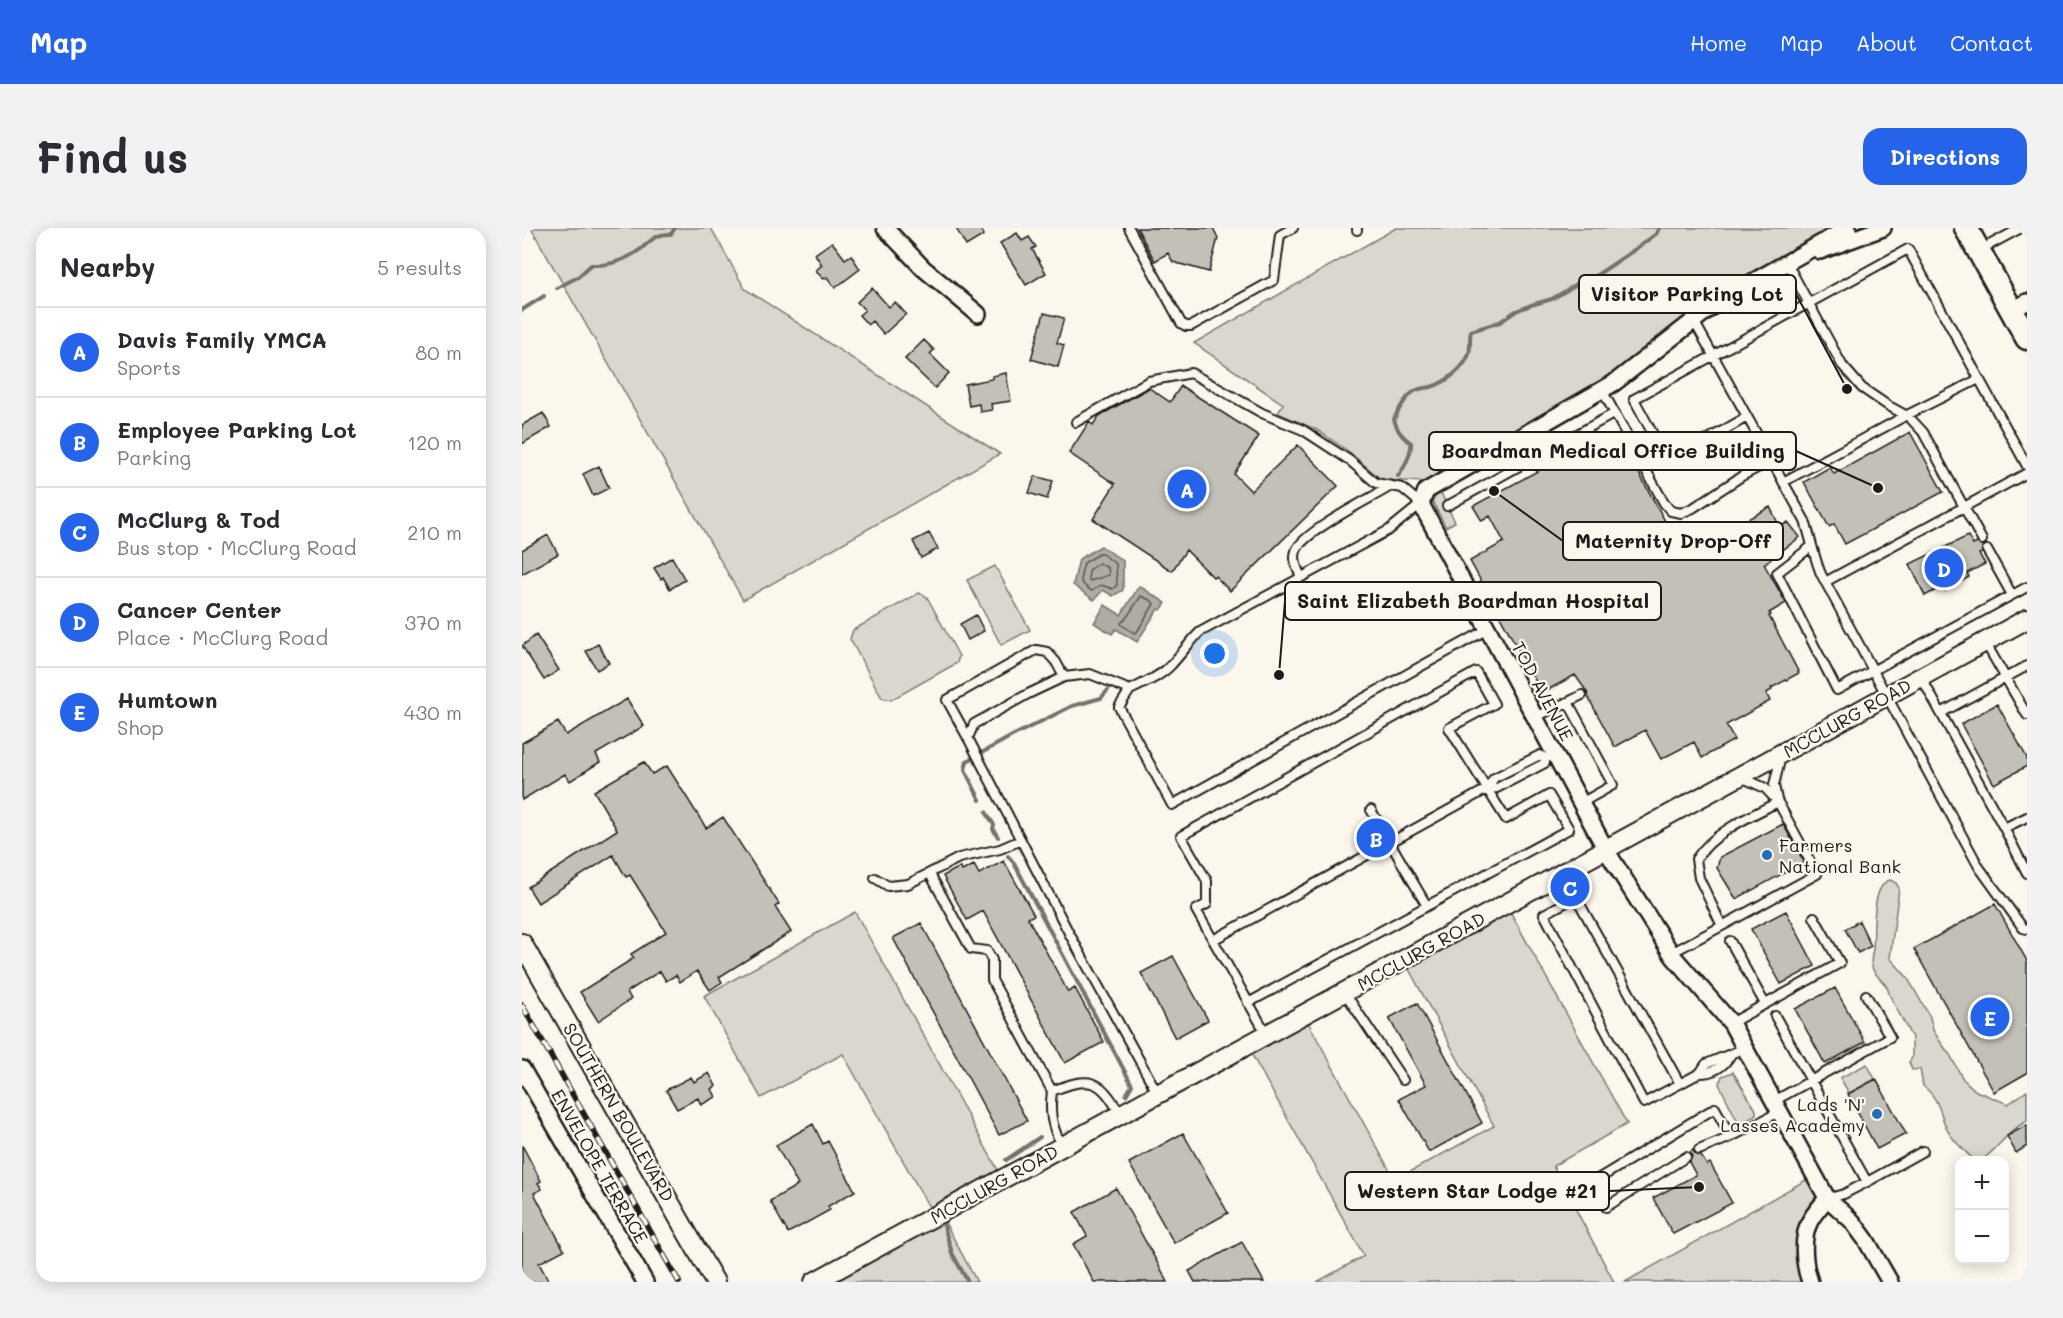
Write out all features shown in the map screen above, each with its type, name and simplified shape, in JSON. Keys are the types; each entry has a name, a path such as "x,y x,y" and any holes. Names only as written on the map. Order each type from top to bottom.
{"main road":[{"path":"1965,228 1978,251 2019,306 2027,338"}],"street":[{"path":"885,228 923,268 978,314"},
{"path":"1421,504 1426,491 1602,390 1719,301 1848,228"},
{"path":"1792,261 1883,228"},
{"name":"TOD AVENUE","path":"1421,504 1535,717 1550,756 1581,803 1606,850 1671,953 1731,1023 1827,1198 1852,1221 1866,1240 1890,1282"},
{"name":"MCCLURG ROAD","path":"814,1282 1985,642 2025,624"},
{"name":"SOUTHERN BOULEVARD","path":"522,943 715,1282"},
{"name":"ENVELOPE TERRACE","path":"522,1069 645,1282"},
{"path":"1810,1282 1805,1250 1806,1231 1810,1221 1827,1198"}],"lane":[{"path":"1129,228 1181,323 1186,326 1191,326 1274,280 1278,232 1293,228"},
{"path":"1978,251 2017,229"},
{"path":"1747,417 1668,462 1634,399 1908,249 2027,466"},
{"path":"1792,261 1808,304 1842,365 1862,388 1907,415 1923,432 1982,540"},
{"path":"1694,321 1805,521 1813,556 1825,582 1979,867 2023,928 2027,929"},
{"path":"1076,422 1149,381 1191,373 1262,413 1303,430 1349,460 1376,483 1402,488 1421,504 1389,530 1200,632 1170,666 1148,682 1131,690 1119,707 1172,805 1488,630"},
{"path":"1783,482 1979,379"},
{"path":"1602,390 1664,503 1671,511 1682,513 1693,508 1742,476 1771,461"},
{"path":"1447,506 1615,413"},
{"path":"1520,437 1532,459"},
{"path":"1825,582 2027,473"},
{"path":"1301,577 1295,562 1296,550 1302,540 1328,522 1391,486"},
{"path":"1812,546 1777,573 1837,690 2027,587"},
{"path":"1987,550 2012,595"},
{"path":"1985,642 2027,716"},
{"path":"1064,677 1056,662 1047,652 1036,650 947,700 1069,933 1158,1094"},
{"path":"1941,713 2027,666"},
{"path":"1248,1002 1569,829 1549,795 1506,819 1449,728 1494,704 1476,672 1181,836 1207,881 1207,903 1196,910 1248,1002 1267,1035"},
{"path":"968,738 974,724 1064,677 1090,674 1131,690"},
{"path":"1921,677 2027,873"},
{"path":"1535,717 1582,695"},
{"path":"1568,702 1613,785 1581,803"},
{"path":"1778,802 1774,784 1781,754"},
{"path":"1213,940 1487,789 1494,778 1540,755 1550,756"},
{"path":"1671,953 1817,874 1778,802 1765,788 1740,776"},
{"path":"1722,926 1700,878 1696,859 1706,845 1738,823 1778,802"},
{"path":"1371,810 1426,906"},
{"path":"2004,828 2027,817"},
{"path":"875,878 888,886 908,884 959,858 1000,849 1021,840"},
{"path":"930,874 971,949 987,951 992,960 992,980 1053,1091 1050,1104 1052,1126 1062,1147"},
{"path":"1680,1084 1576,897 1544,915 1644,1103 1680,1084 1700,1073 1708,1073 1723,1067 1730,1056 1745,1048"},
{"path":"1731,1023 1840,963 1814,917"},
{"path":"1730,940 1765,1004"},
{"path":"1345,993 1403,1080"},
{"path":"1699,1150 1731,1137 1811,1081 1890,1037 1866,994"},
{"path":"1775,1016 1867,1182"},
{"path":"1053,1091 1071,1084 1089,1082 1099,1086 1109,1095 1120,1115"},
{"path":"1686,1157 1606,1207 1593,1182 1715,1108 1731,1137"},
{"path":"1827,1198 1844,1194 1923,1151"}],"shaded area":[{"path":"531,228 711,228 745,289 1000,454 743,600"},
{"path":"1396,228 1836,228 1647,349 1582,395 1428,482 1382,480 1348,451 1317,430 1278,413 1283,404 1194,343"},
{"path":"1440,491 1455,522 1446,527 1432,501"},
{"path":"995,566 1030,630 1001,645 967,580"},
{"path":"919,593 927,597 959,656 957,663 891,700 882,698 850,639 853,630"},
{"path":"1890,880 1899,888 1890,958 1907,977 1930,1017 1933,1030 1963,1079 1976,1091 2008,1104 2027,1091 2027,1121 1987,1156 1970,1156 1948,1131 1936,1102 1923,1086 1920,1069 1912,1070 1909,1062 1912,1058 1912,1038 1886,986 1872,967 1876,900 1884,884"},
{"path":"1506,904 1627,1124 1553,1166 1614,1282 1317,1282 1364,1256 1247,1046 1304,1015 1395,1180 1494,1126 1404,960"},
{"path":"855,912 1003,1179 940,1213 977,1282 814,1282 934,1216 843,1054 761,1098 704,996"},
{"path":"1867,1064 1875,1079 1849,1093 1840,1078"},
{"path":"1733,1072 1756,1110 1756,1114 1743,1123 1736,1118 1719,1084 1722,1076"},
{"path":"1813,1176 1827,1198 1810,1221 1810,1282 1625,1282"}],"water":[{"path":"1101,546 1123,561 1123,590 1113,596 1103,590 1094,600 1073,585 1079,559"},
{"path":"1139,586 1166,603 1161,610 1158,609 1137,642 1116,629 1112,634 1094,623 1105,605 1121,615"}],"building":[{"path":"956,228 980,228 984,235 966,246"},
{"path":"1137,228 1213,228 1218,238 1209,272 1173,262 1168,253 1155,261"},
{"path":"1017,233 1022,241 1029,237 1036,247 1032,249 1046,273 1026,285 1000,243"},
{"path":"832,242 845,259 851,255 860,269 835,288 827,277 823,279 816,270 822,265 815,254"},
{"path":"872,288 889,307 895,302 906,314 884,334 872,321 868,325 859,315 865,310 857,302"},
{"path":"1044,313 1064,318 1057,343 1064,345 1058,367 1031,359"},
{"path":"924,340 934,350 930,354 949,373 935,388 905,359"},
{"path":"1006,373 1011,401 991,404 992,410 980,412 979,404 969,406 965,384 992,379 992,376"},
{"path":"1181,386 1259,436 1234,474 1251,491 1298,445 1338,486 1230,591 1186,550 1172,571 1093,519 1115,484 1069,453 1089,422 1093,425 1099,416 1149,388 1170,402"},
{"path":"543,413 551,427 522,444 522,425"},
{"path":"1910,432 1943,492 1845,544 1834,524 1829,527 1804,482 1830,467 1834,474"},
{"path":"1604,437 1611,450 1623,444 1683,554 1770,507 1780,527 1788,522 1800,537 1764,564 1786,603 1769,613 1771,615 1769,616 1799,673 1771,688 1772,690 1766,693 1770,701 1726,725 1734,740 1702,758 1694,742 1661,759 1645,730 1615,747 1587,692 1575,675 1542,693 1470,561 1504,542 1490,516 1482,521 1473,506 1558,460 1554,454 1572,444 1578,452"},
{"path":"599,466 609,488 593,496 583,474"},
{"path":"1035,476 1053,481 1047,499 1029,493"},
{"path":"929,533 938,549 921,558 913,541"},
{"path":"548,535 558,554 522,574 522,550"},
{"path":"1968,536 1973,545 1977,543 1983,546 1982,553 1979,554 1985,564 1967,573 1969,577 1945,591 1943,586 1925,596 1910,564"},
{"path":"672,557 685,580 670,589 654,568"},
{"path":"976,615 984,631 968,640 960,624"},
{"path":"536,635 559,670 544,680 522,646"},
{"path":"598,644 609,663 597,670 586,651"},
{"path":"627,699 644,726 596,754 600,762 570,781 565,774 522,800 522,743 558,722 566,735"},
{"path":"1997,704 2027,758 2027,766 1994,784 1961,724"},
{"path":"644,762 652,774 667,766 706,828 723,817 779,904 775,907 791,932 719,977 722,982 710,990 697,971 680,982 676,975 666,981 660,971 627,992 631,999 598,1021 580,992 634,958 631,954 666,932 630,875 626,877 613,855 538,903 528,887 617,830 594,791"},
{"path":"1783,824 1804,862 1736,899 1717,868 1720,857"},
{"path":"1004,861 1034,915 1028,918 1068,992 1075,988 1104,1042 1065,1063 983,911 967,920 943,876 960,867 962,871 974,865 979,874"},
{"path":"1995,904 2027,961 2027,1073 1994,1092 1914,949"},
{"path":"1786,911 1815,966 1781,984 1751,929"},
{"path":"1859,921 1871,946 1858,953 1845,929"},
{"path":"921,923 1027,1121 999,1135 893,938"},
{"path":"1173,956 1208,1020 1175,1038 1141,973"},
{"path":"1835,988 1865,1042 1825,1064 1795,1009"},
{"path":"1417,1003 1482,1123 1429,1152 1399,1099 1426,1085 1389,1018"},
{"path":"709,1073 716,1086 712,1089 716,1097 701,1105 698,1098 677,1109 666,1090 691,1077 694,1082"},
{"name":"Lads 'N' Lasses Academy","path":"1876,1079 1906,1134 1877,1149 1848,1094"},
{"path":"813,1124 823,1144 828,1141 855,1191 828,1206 830,1210 788,1233 770,1201 798,1185 776,1145"},
{"path":"2027,1125 2027,1146 2016,1153 2007,1136"},
{"path":"1183,1133 1228,1213 1174,1243 1129,1163"},
{"path":"522,1145 541,1181 538,1183 542,1189 534,1193 564,1250 539,1263 549,1282 522,1282"},
{"path":"1693,1150 1707,1165 1710,1163 1732,1203 1673,1234 1653,1198 1696,1175 1689,1162 1692,1157 1690,1152"},
{"path":"1116,1188 1168,1282 1094,1282 1073,1244 1087,1236 1074,1212"},
{"path":"1242,1242 1264,1282 1195,1282 1189,1271"}],"waterway":[{"path":"557,288 578,277 591,265 623,259 658,236 671,234 675,228"},
{"path":"1398,476 1407,460 1411,443 1400,432 1394,419 1413,392 1442,382 1463,365 1469,354 1471,331 1500,322 1516,311 1552,299 1597,275 1656,234 1659,228"},
{"path":"522,310 544,296"},
{"path":"980,800 965,770 967,761 1072,706 1101,698 1108,690"},
{"path":"986,812 998,837"},
{"path":"1008,856 1014,863 1132,1085 1126,1095"},
{"path":"1006,1160 1040,1137"},
{"path":"944,1226 952,1253 968,1282"}],"railway":[{"path":"522,1005 679,1282"}],"place":[{"name":"Visitor Parking Lot","path":"1847,389"},
{"name":"Boardman Medical Office Building","path":"1878,488"},
{"name":"Davis Family YMCA","path":"1187,489"},
{"name":"Maternity Drop-Off","path":"1494,491"},
{"name":"Cancer Center","path":"1944,568"},
{"name":"Saint Elizabeth Boardman Hospital","path":"1279,675"},
{"name":"Employee Parking Lot","path":"1376,838"},
{"name":"Farmers National Bank","path":"1767,855"},
{"name":"McClurg & Tod","path":"1570,887"},
{"name":"Humtown","path":"1990,1017"},
{"name":"Lads 'N' Lasses Academy","path":"1877,1114"},
{"name":"Western Star Lodge #21","path":"1699,1187"}]}
